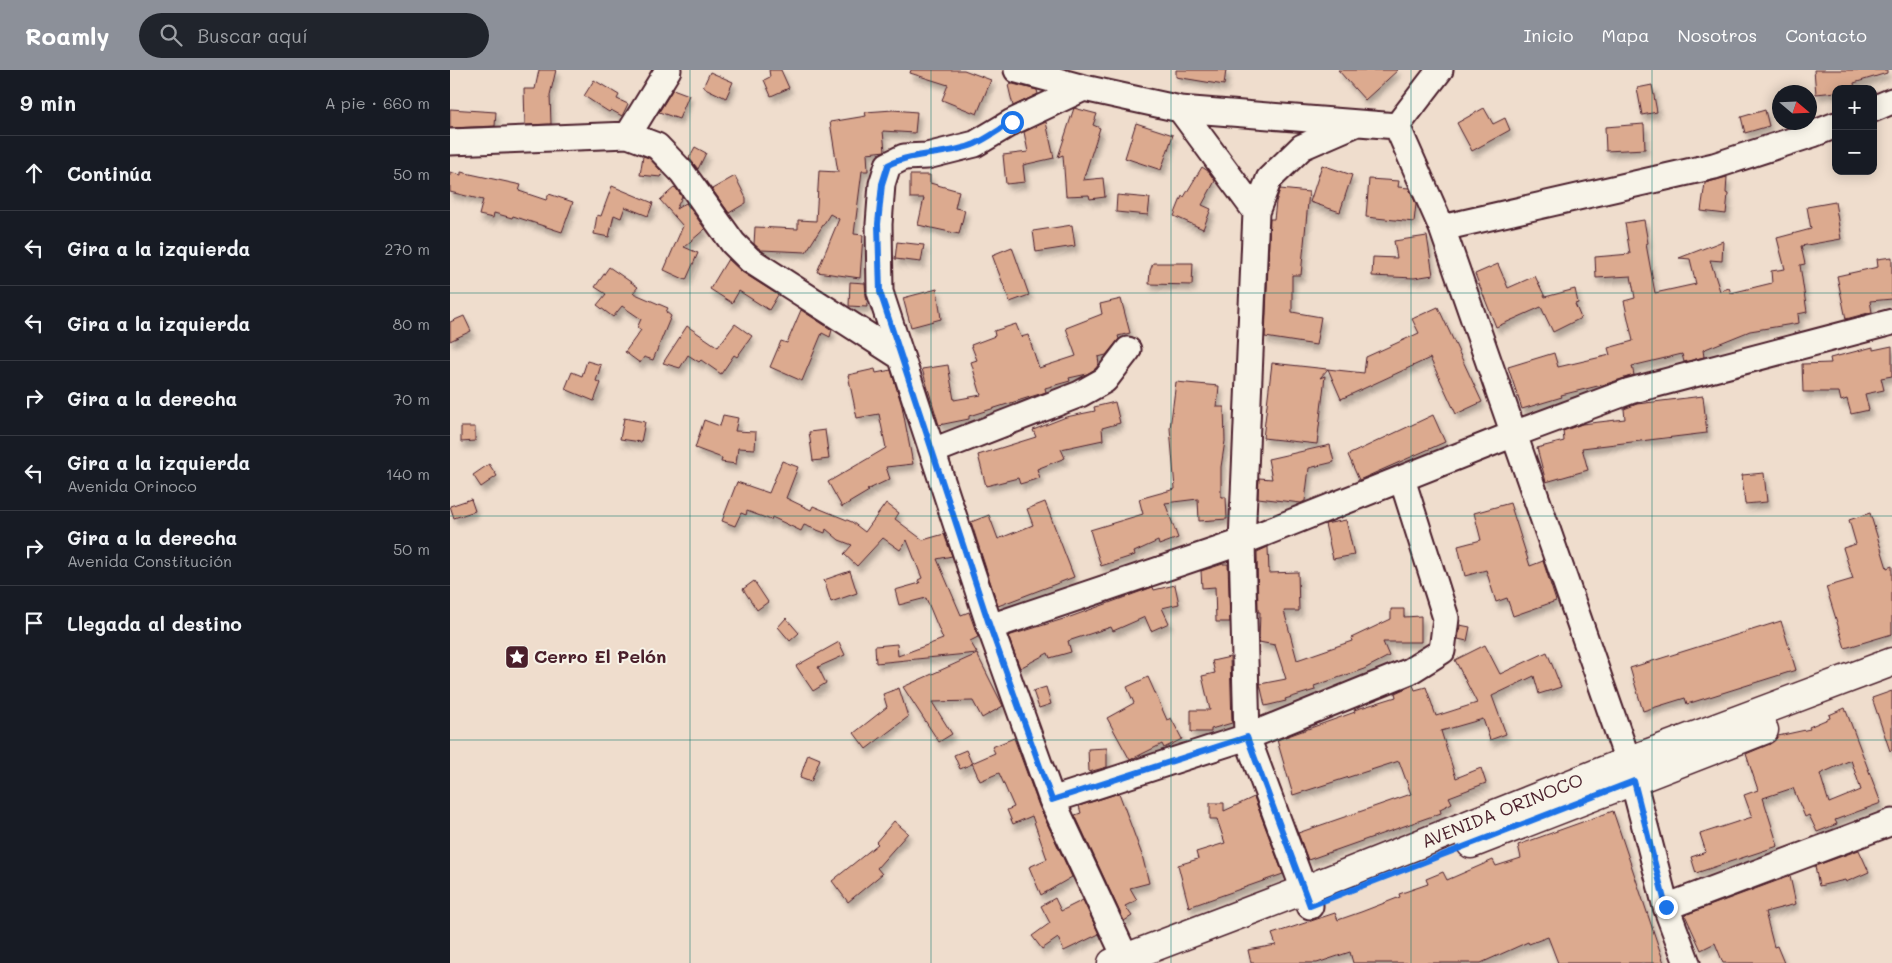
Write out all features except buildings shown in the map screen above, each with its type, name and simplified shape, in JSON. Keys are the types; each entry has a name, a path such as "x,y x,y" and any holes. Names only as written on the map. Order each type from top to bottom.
{"main road":[{"name":"AVENIDA ORINOCO","path":"1161,963 1307,898 1631,771 1892,662"},
{"name":"AVENIDA ORINOCO","path":"1631,771 1892,680"},
{"name":"AVENIDA ORINOCO","path":"1122,961 1307,898"}],"street":[{"path":"628,135 668,70"},
{"path":"1017,70 1084,88 1180,109 1398,126"},
{"path":"1398,126 1440,70"},
{"path":"1084,88 1012,122 975,144 927,156 904,157 888,165 882,184 878,224 880,292 990,627 1052,800 1122,961"},
{"path":"1877,107 1892,101"},
{"path":"1180,109 1256,212"},
{"path":"1307,898 1247,737 1242,542 1256,212 1269,179 1302,147 1355,124"},
{"path":"1398,126 1442,228 1631,771 1666,907 1685,962"},
{"path":"1442,228 1714,166 1813,134 1832,126"},
{"path":"450,142 628,135 657,146 682,172 733,243 750,260 901,357"},
{"path":"990,627 1242,542 1514,434 1630,391 1892,322"},
{"path":"933,451 1080,394 1105,380 1128,350"},
{"path":"1052,800 1247,737 1410,671 1442,651 1446,618 1402,479"},
{"path":"1666,907 1892,822"}],"place":[{"name":"Cerro El Pelón","path":"517,657"}],"route":[{"path":"1012,122 975,144 927,156 904,157 888,165 882,184 878,224 880,292 990,627 1052,800 1247,737 1310,906 1634,781 1666,907"}]}
